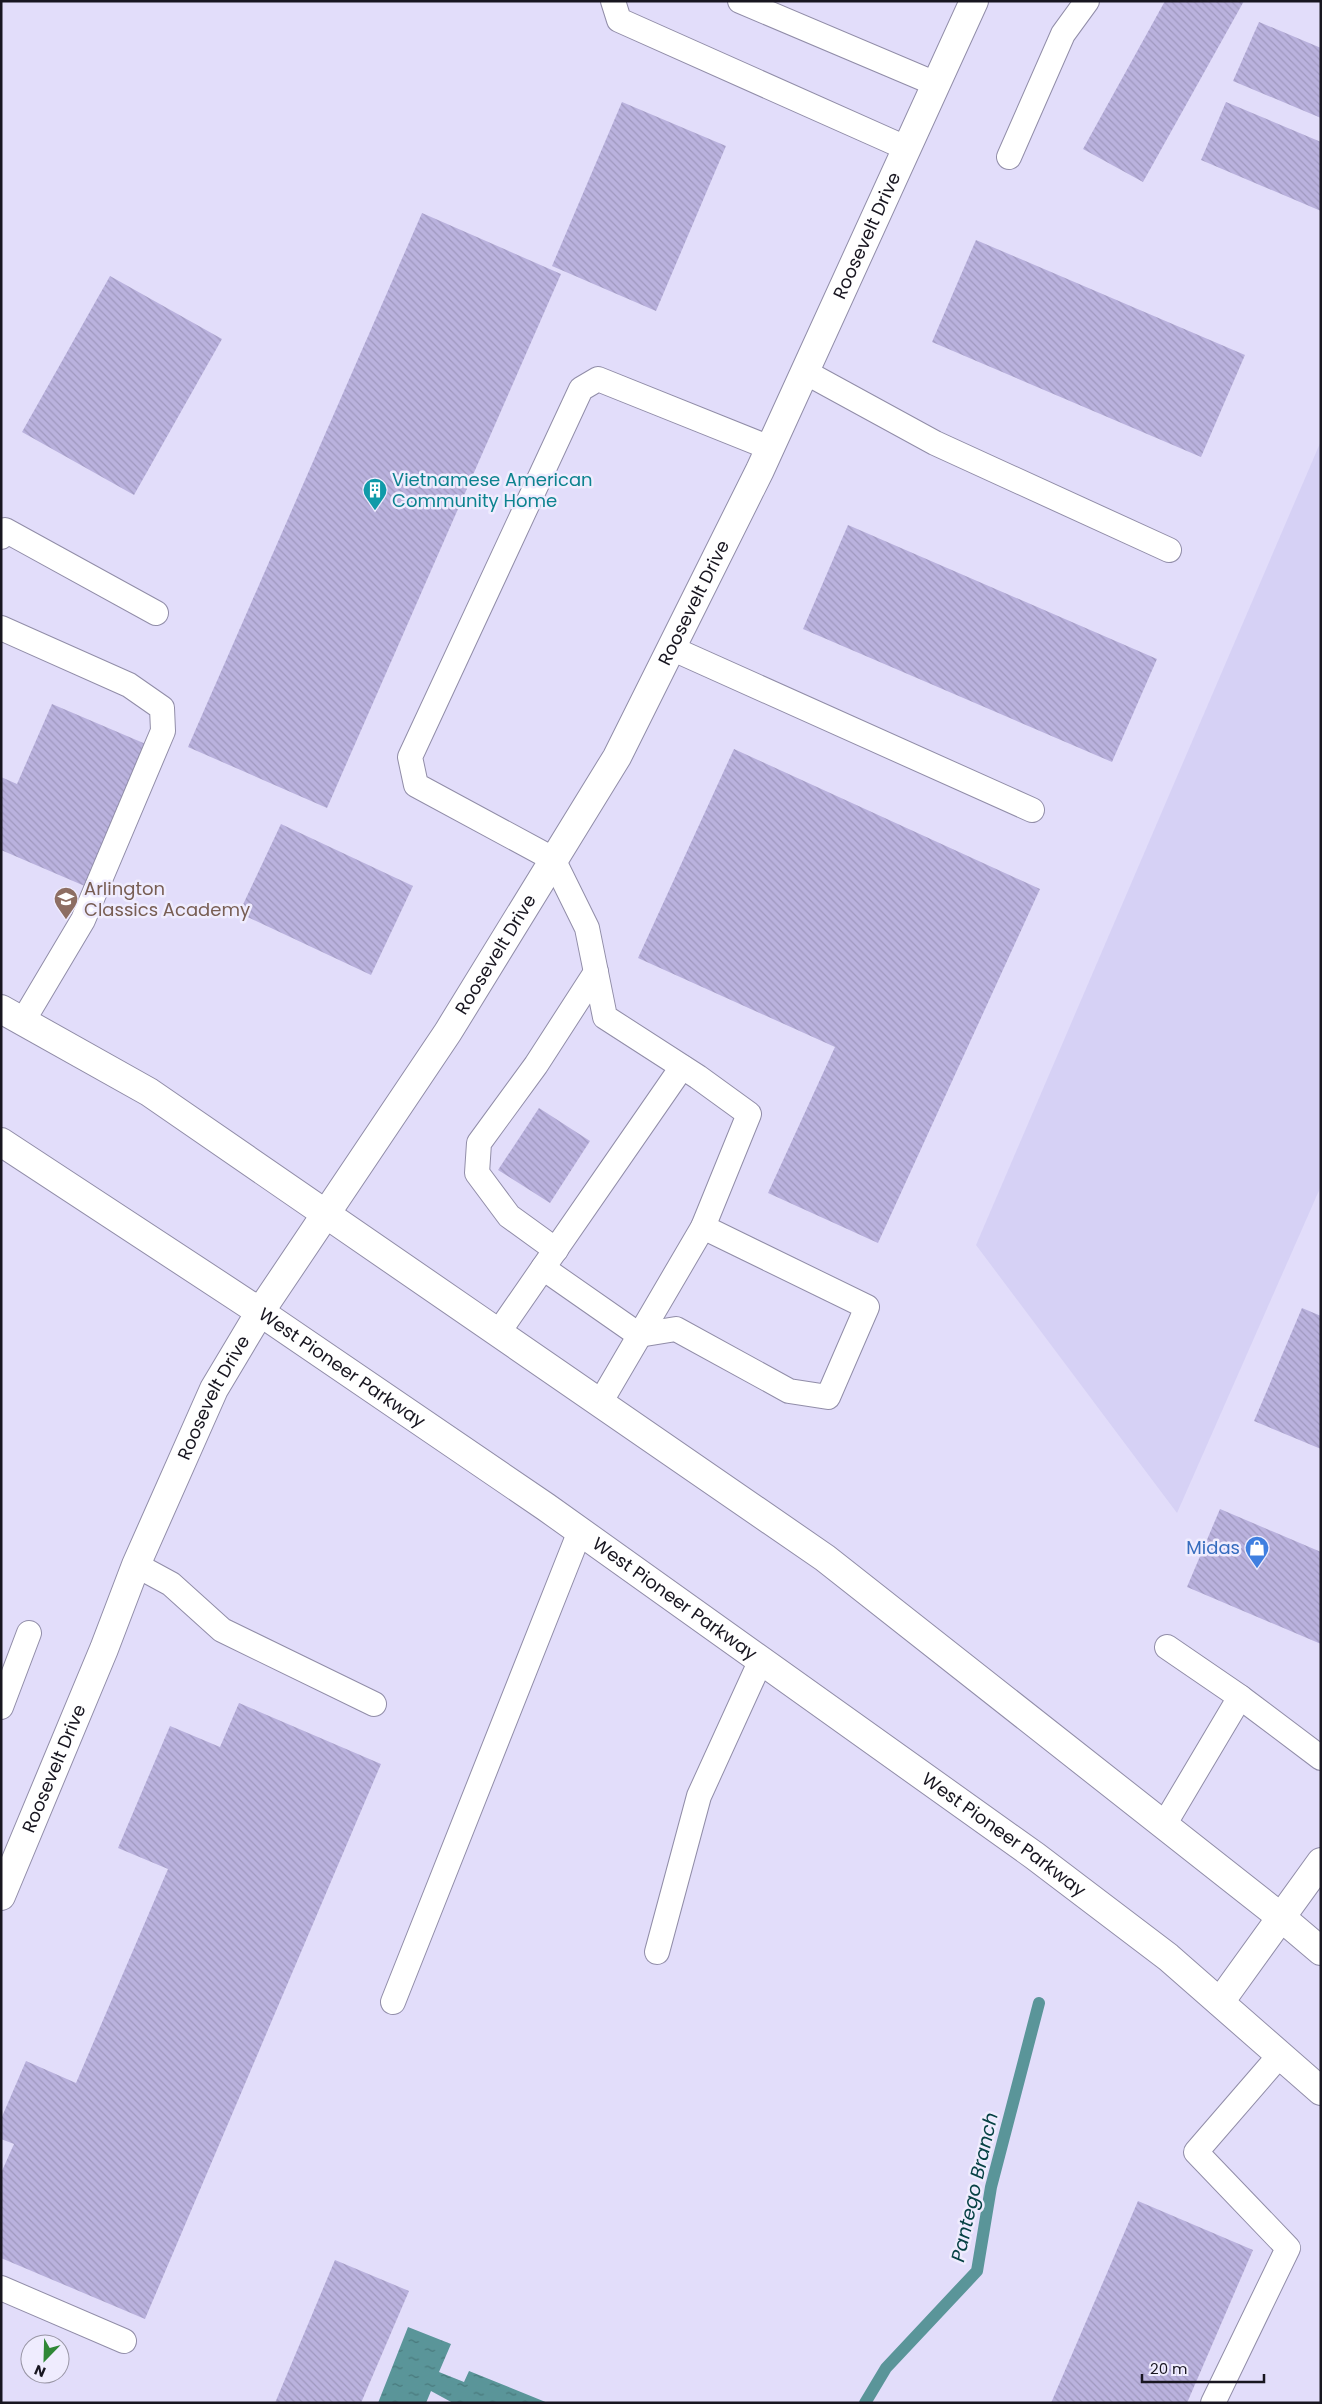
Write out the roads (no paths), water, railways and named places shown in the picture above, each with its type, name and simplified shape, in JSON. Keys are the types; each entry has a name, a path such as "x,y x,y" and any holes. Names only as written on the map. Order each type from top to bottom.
{"main road":[{"name":"Roosevelt Drive","path":"1,1896 104,1649 136,1565 214,1389 260,1312 448,1032 617,757 770,448 974,1"},
{"path":"12,1015 149,1092 825,1558 1282,1918 1321,1951"},
{"name":"West Pioneer Parkway","path":"1,1142 260,1312 580,1532 1035,1856 1168,1957 1321,2092"},
{"path":"1220,2002 1321,1862"}],"lane":[{"path":"613,1 619,20 906,148"},
{"path":"740,1 936,84"},
{"path":"1008,156 1063,34 1088,1"},
{"path":"804,372 935,443 1169,550"},
{"path":"600,1403 703,1227 749,1114 605,1016 587,928 553,859 416,786 410,757 581,390 598,379 770,448"},
{"path":"2,532 156,613"},
{"path":"1,628 129,685 162,708 163,731 83,920 12,1015"},
{"path":"671,648 1032,810"},
{"path":"596,972 536,1065 479,1142 478,1173 509,1216 549,1259 640,1335 676,1330 789,1391 828,1398 868,1307 703,1227"},
{"path":"498,1334 682,1067"},
{"path":"393,2002 580,1532"},
{"path":"136,1565 170,1584 222,1630 374,1704"},
{"path":"1,1707 29,1633"},
{"path":"1167,1647 1240,1697 1321,1758"},
{"path":"657,1952 699,1796 761,1660"},
{"path":"1164,1825 1240,1697"},
{"path":"1213,2403 1288,2248 1196,2152 1279,2056"},
{"path":"1,2288 124,2341"}],"water":[{"path":"408,2327 451,2344 439,2372 464,2382 469,2371 548,2403 453,2403 431,2391 426,2403 378,2403"}],"waterway":[{"name":"Pantego Branch","path":"865,2403 886,2368 977,2271 991,2187 1039,2003"}],"place":[{"name":"Vietnamese American Community Home","path":"375,511"},
{"name":"Arlington Classics Academy","path":"66,920"},
{"name":"Midas","path":"1257,1569"}]}
